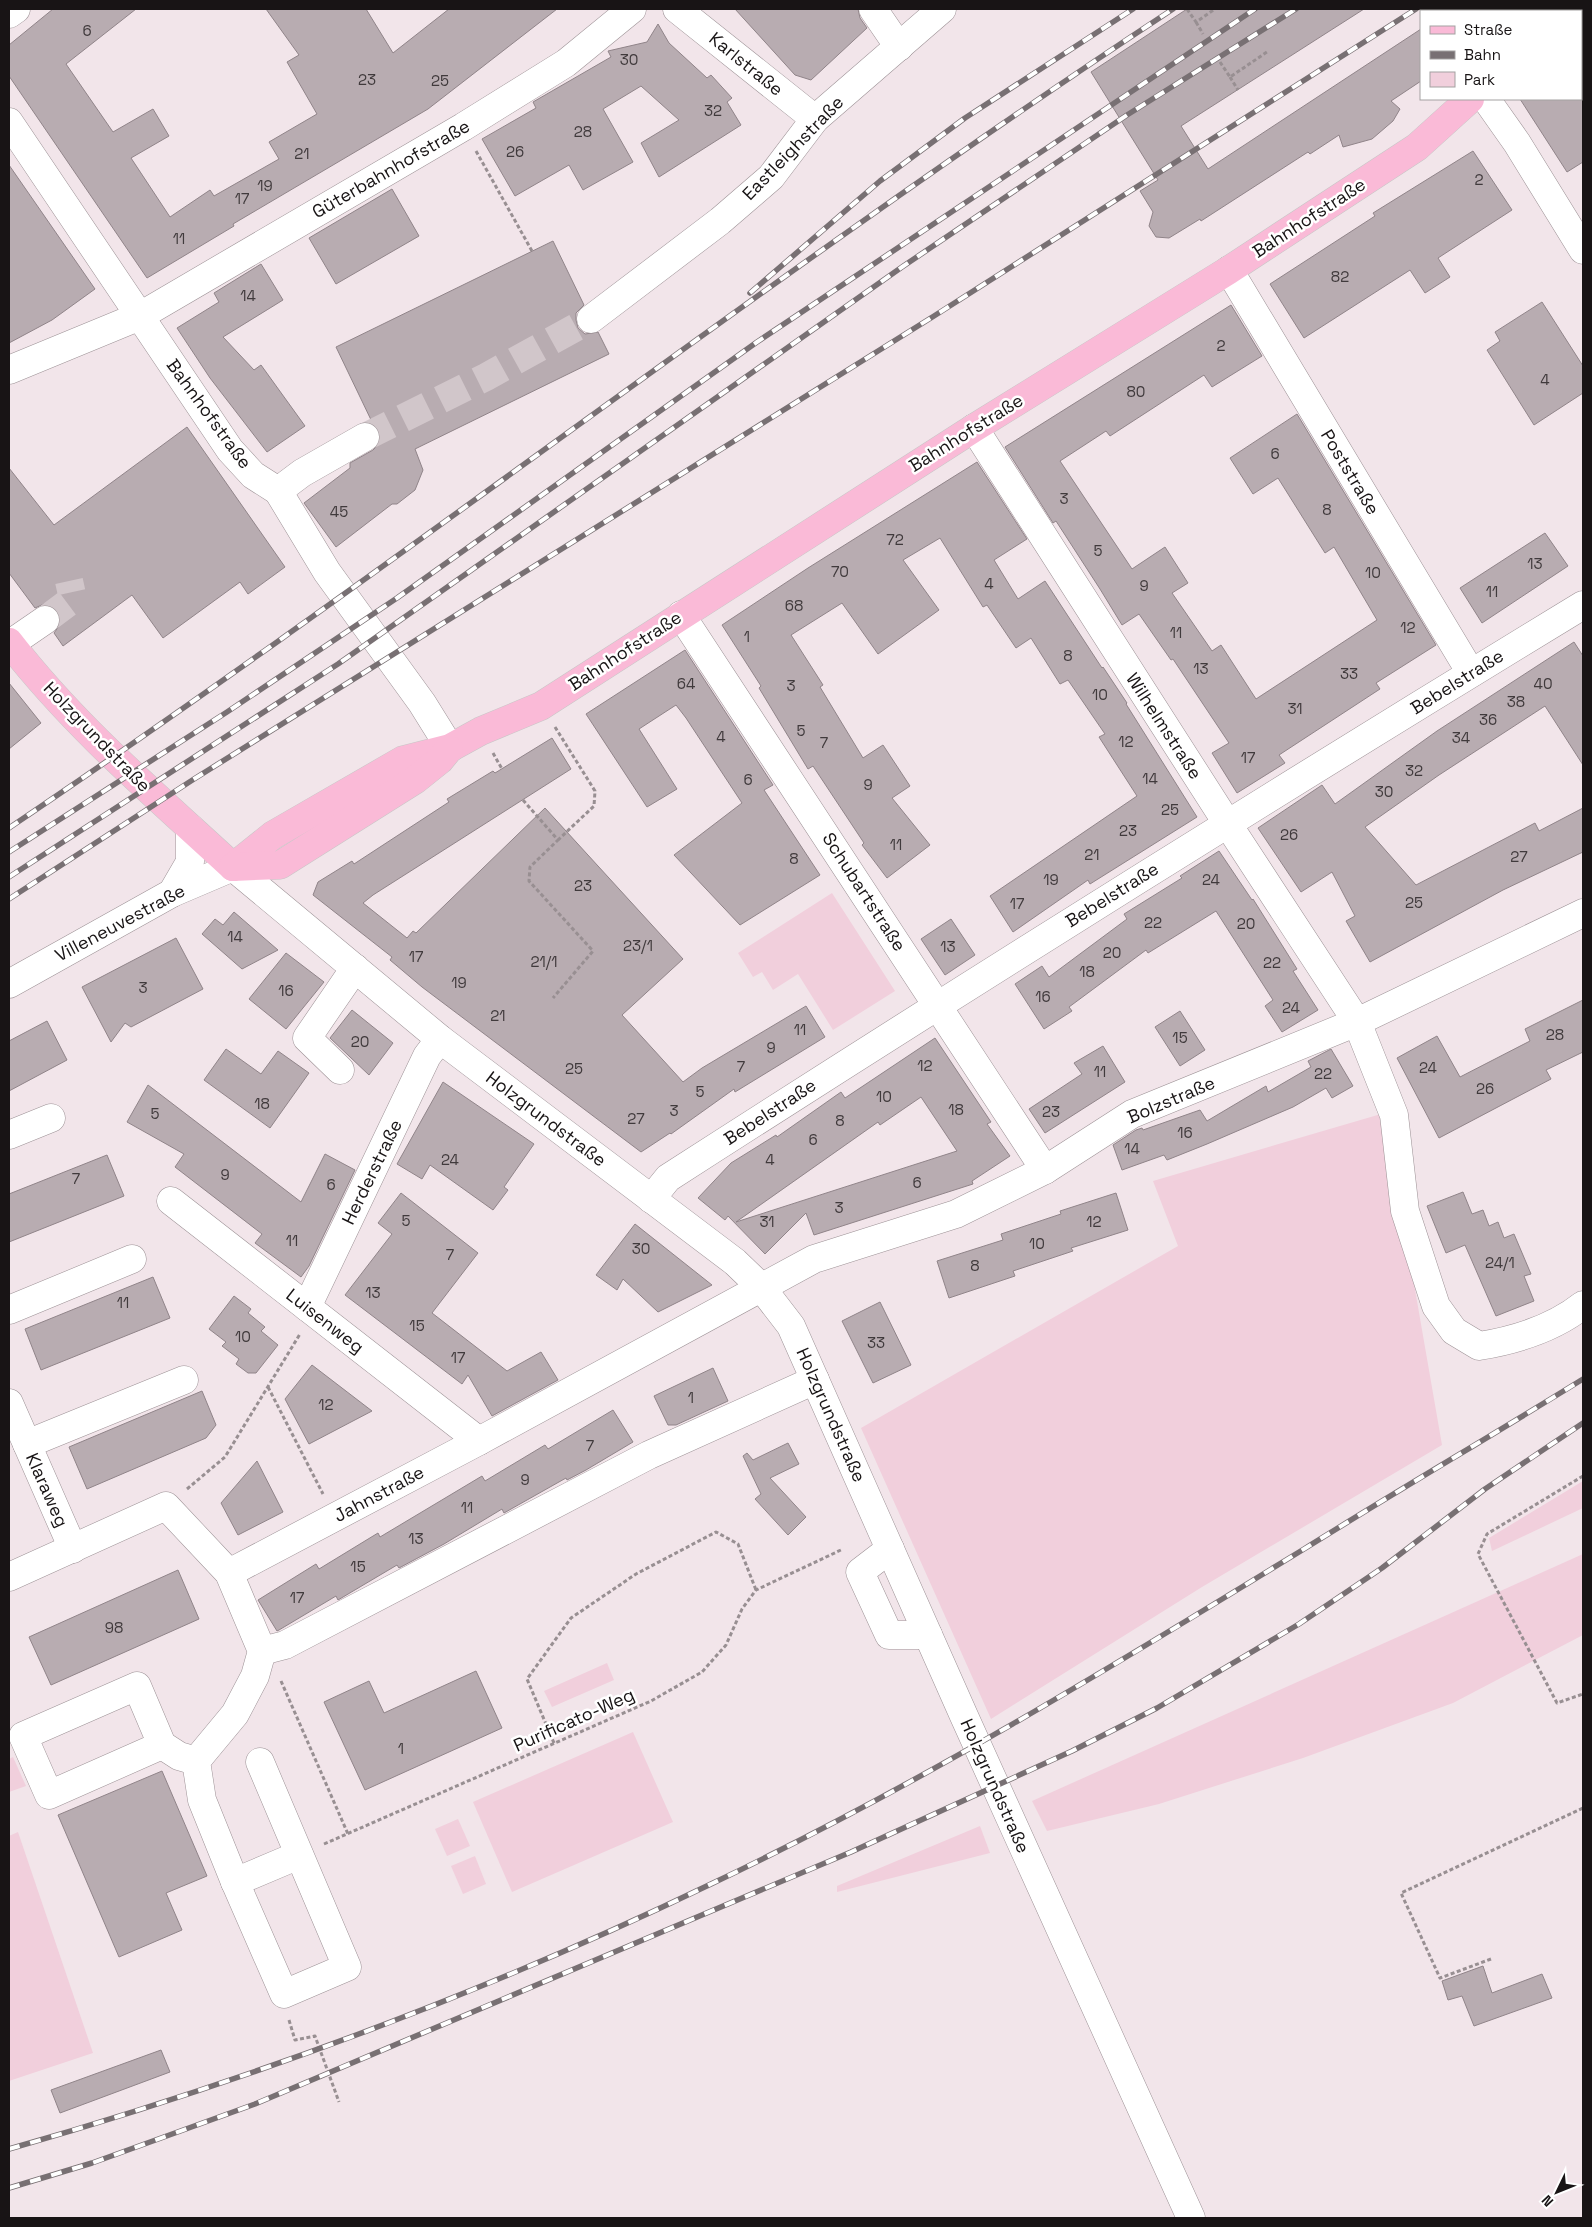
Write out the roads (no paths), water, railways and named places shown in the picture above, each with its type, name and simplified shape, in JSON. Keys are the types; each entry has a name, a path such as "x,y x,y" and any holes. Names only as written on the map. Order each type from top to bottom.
{"main road":[{"name":"Bahnhofstraße","path":"233,867 280,865 415,780 440,760 450,748 480,731 541,706 974,428 1229,270 1417,147 1469,100"},
{"name":"Holzgrundstraße","path":"10,643 74,717 141,785 233,867"}],"street":[{"path":"9,14 16,9"},
{"name":"Güterbahnhofstraße","path":"9,370 140,316 463,128 566,62 632,9"},
{"name":"Karlstraße","path":"677,9 815,119"},
{"path":"874,9 898,47"},
{"name":"Eastleighstraße","path":"591,319 720,221 771,177 815,119 942,9"},
{"path":"1487,100 1517,142 1583,250"},
{"name":"Bahnhofstraße","path":"9,122 230,450 253,475 278,491 327,572 422,703 450,748"},
{"name":"Poststraße","path":"1229,270 1471,673"},
{"name":"Wilhelmstraße","path":"974,428 1357,1022 1394,1115 1405,1211 1436,1306 1454,1331 1479,1346 1505,1342 1565,1320 1583,1306"},
{"path":"278,491 302,473 365,436"},
{"name":"Bebelstraße","path":"651,1199 668,1178 938,1005 1227,823 1583,605"},
{"name":"Schubartstraße","path":"681,615 1045,1170"},
{"path":"10,643 45,620"},
{"path":"172,893 190,862 190,828"},
{"name":"Villeneuvestraße","path":"9,984 172,893 233,867"},
{"name":"Holzgrundstraße","path":"233,867 284,912 440,1039 735,1262 761,1287 791,1326 1191,2218"},
{"name":"Bolzstraße","path":"761,1287 814,1259 956,1214 1045,1170 1132,1114 1357,1022 1583,913"},
{"path":"340,1070 307,1038 355,968"},
{"name":"Herderstraße","path":"307,1307 427,1056 440,1039"},
{"path":"9,1135 52,1118"},
{"name":"Luisenweg","path":"171,1202 480,1441"},
{"path":"9,1310 132,1259"},
{"name":"Jahnstraße","path":"228,1573 480,1441 761,1287"},
{"path":"27,1444 184,1380"},
{"path":"262,1651 285,1645 649,1455 815,1380"},
{"name":"Klaraweg","path":"9,1403 73,1549"},
{"path":"9,1577 166,1506 228,1573 262,1651 256,1676 235,1714 196,1761 202,1800 235,1882 284,1994 347,1967 260,1762"},
{"path":"890,1549 860,1572 889,1635 928,1635"},
{"path":"162,1745 49,1795 23,1736 137,1686 162,1745 179,1756 196,1761"},
{"path":"235,1882 299,1855"}],"tunnel":[{"path":"365,437 486,377 591,319"},
{"path":"45,620 73,599 69,581"}],"railway":[{"path":"750,293 880,181 965,118 1133,9"},
{"path":"9,828 301,625 879,210 1025,108 1173,9"},
{"path":"9,852 227,712 397,598 757,342 1255,9"},
{"path":"9,877 338,664 902,267 1127,115 1296,9"},
{"path":"9,899 194,779 934,316 1416,9"},
{"path":"9,2149 189,2094 366,2032 540,1962 711,1884 863,1807 1012,1724 1158,1638 1583,1379"},
{"path":"9,2188 92,2163 255,2104 851,1852 1072,1751 1157,1708 1299,1624 1382,1568 1485,1489 1583,1423"}]}
